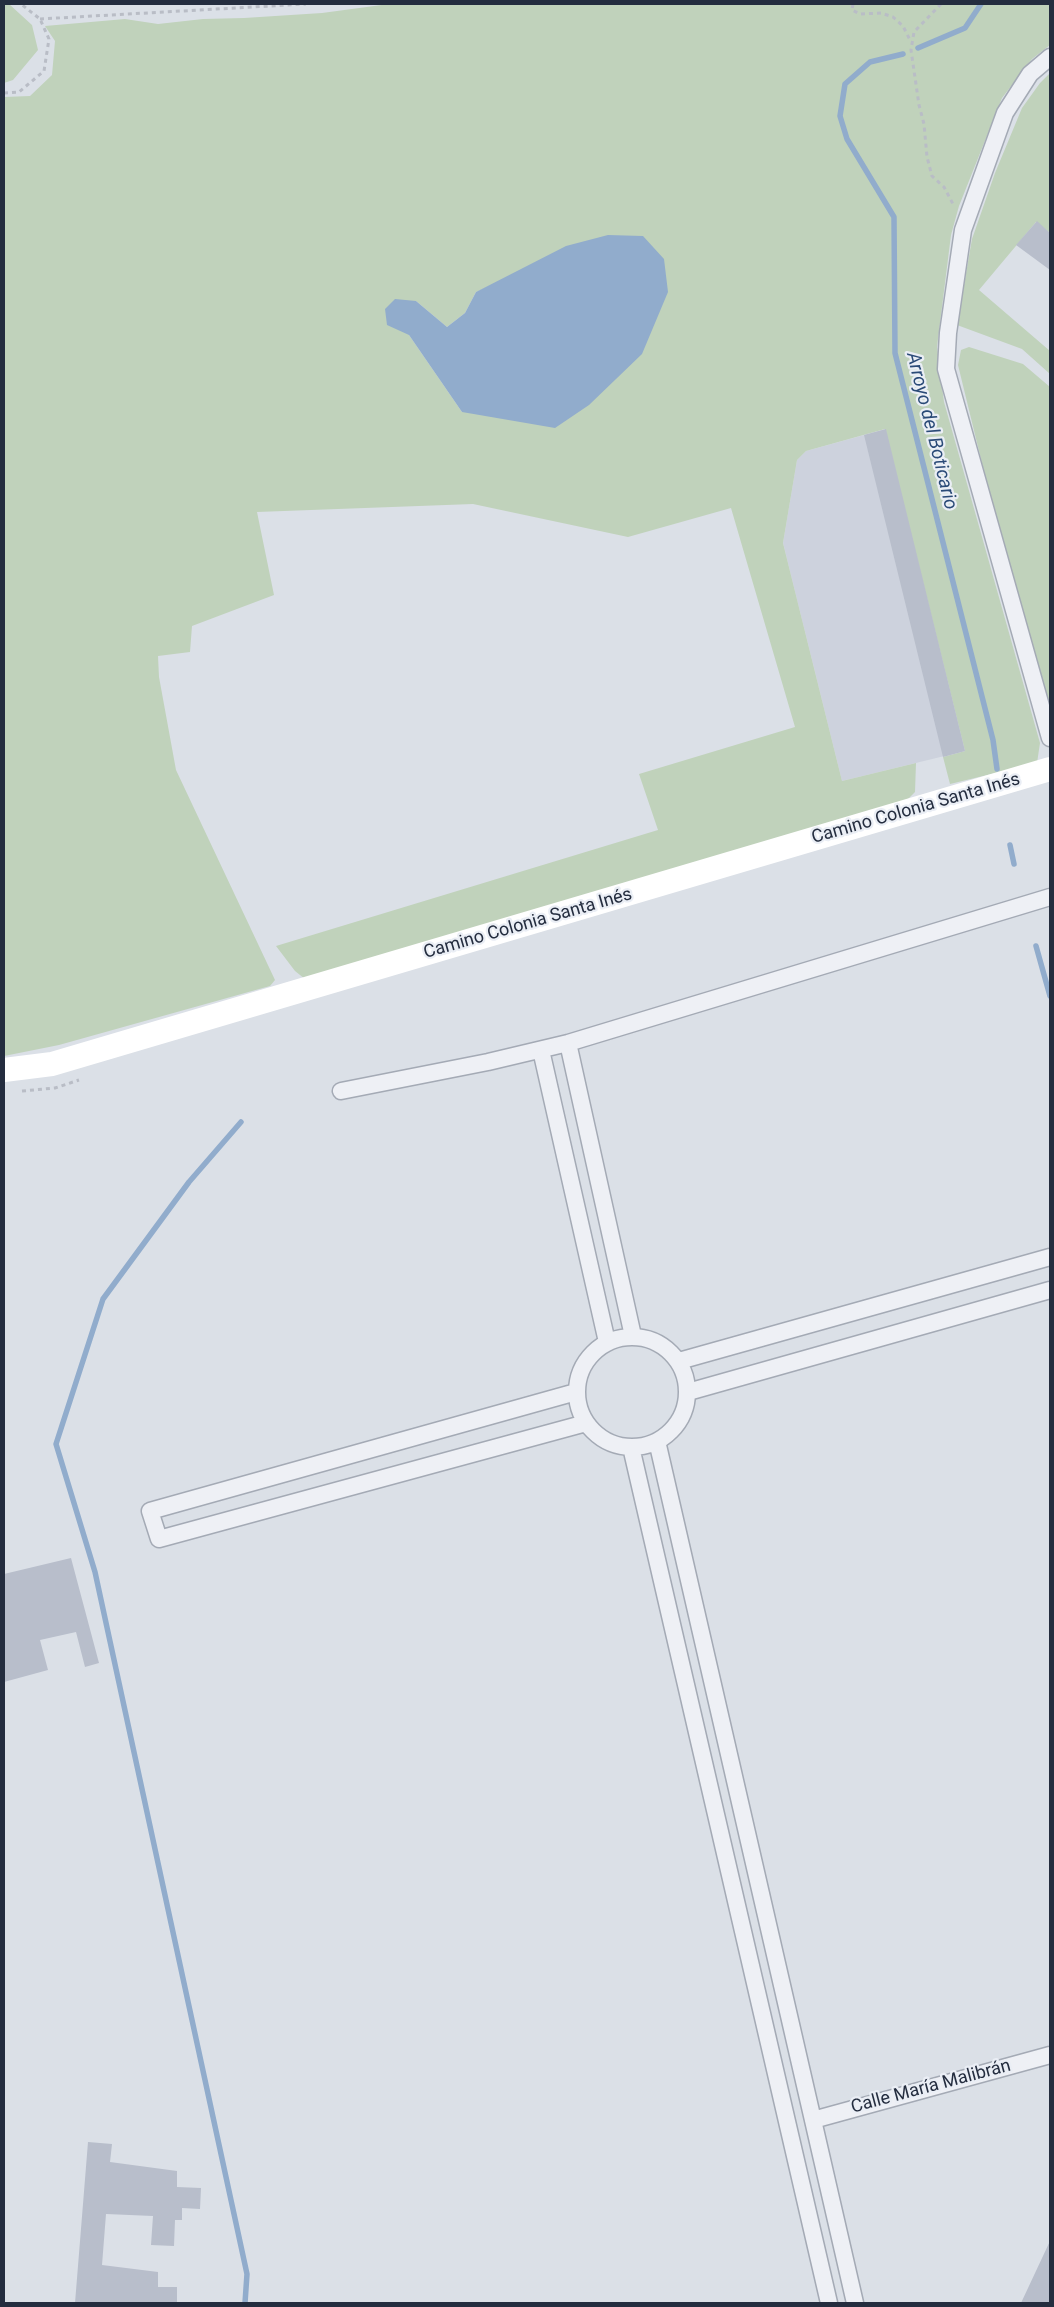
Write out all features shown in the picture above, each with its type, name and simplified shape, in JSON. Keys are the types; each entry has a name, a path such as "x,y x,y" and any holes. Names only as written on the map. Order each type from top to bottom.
{"main road":[{"name":"Camino Colonia Santa Inés","path":"4,1070 52,1064 1050,769"}],"street":[{"path":"1050,57 1030,74 1004,113 963,230 948,333 946,369 1050,738"},
{"path":"341,1091 568,1043 1050,897"},
{"path":"568,1043 633,1336"},
{"path":"542,1050 607,1342"},
{"path":"680,1361 1050,1257"},
{"path":"688,1392 1050,1290"},
{"path":"633,1336 659,1343 671,1351 680,1361 686,1376 688,1392 686,1408 680,1421 670,1433 657,1441 631,1447 606,1440 586,1423 579,1408 576,1392 578,1376 584,1362 595,1350 607,1342 633,1336"},
{"path":"576,1392 150,1511 159,1539 586,1423"},
{"path":"657,1441 855,2303"},
{"path":"631,1447 829,2303"},
{"name":"Calle María Malibrán","path":"813,2120 1050,2055"}],"path":[{"path":"4,93 19,92 44,71 48,39 40,19 20,4"},
{"path":"40,19 306,4"},
{"path":"853,4 852,10 860,14 881,13 893,16 903,26 911,42 919,105 924,124 927,157 932,176 944,187 963,230"},
{"path":"911,42 914,32 941,4"}],"shaded area":[{"path":"886,429 965,751 842,781 783,543 797,460 806,451"}],"green space":[{"path":"4,4 9,4 32,25 38,50 13,80 4,83"},
{"path":"389,4 1050,4 1050,45 1032,59 1002,98 959,206 951,235 937,347 944,402 1040,743 1037,763 950,784 943,757 965,751 885,429 806,451 797,460 783,543 842,781 916,763 915,792 906,801 305,979 295,971 276,946 658,830 639,774 795,727 731,508 628,537 473,504 257,512 274,595 192,626 190,652 158,656 159,677 176,770 275,980 270,986 59,1045 4,1056 4,97 30,96 52,75 55,41 45,26 125,19 158,24 203,19 322,13","holes":["495,284 462,412 409,335 416,301 447,327 465,313 476,292"]},
{"path":"1050,73 1050,233 1036,222 979,290 1050,351 1050,374 1022,349 957,325 972,239 995,173 1022,108 1040,83"},
{"path":"969,347 1023,364 1050,387 1050,706 990,496 958,365 961,350"}],"water":[{"path":"608,235 643,236 664,259 668,292 642,354 589,405 555,428 462,412 409,335 387,325 385,309 395,299 416,301 447,327 465,313 476,292 566,246"}],"building":[{"path":"1037,221 1050,233 1050,270 1016,245"},
{"path":"886,429 965,751 943,757 864,435"},
{"path":"71,1558 99,1663 85,1667 76,1632 40,1640 48,1670 4,1682 4,1574"},
{"path":"88,2142 112,2144 110,2162 177,2171 177,2187 201,2188 200,2209 182,2208 182,2220 175,2220 174,2246 151,2245 153,2216 106,2214 102,2265 158,2272 158,2287 177,2287 177,2303 75,2303"},
{"path":"1050,2241 1050,2303 1021,2303"}],"waterway":[{"name":"Arroyo del Boticario","path":"918,48 965,28 981,4"},
{"name":"Arroyo del Boticario","path":"903,54 870,62 845,84 840,116 847,139 894,217 895,353 993,740 997,769"},
{"path":"1010,845 1014,864"},
{"name":"Arroyo del Boticario","path":"1036,946 1050,996"},
{"path":"241,1122 189,1182 103,1299 56,1444 95,1572 247,2274 245,2303"}]}
